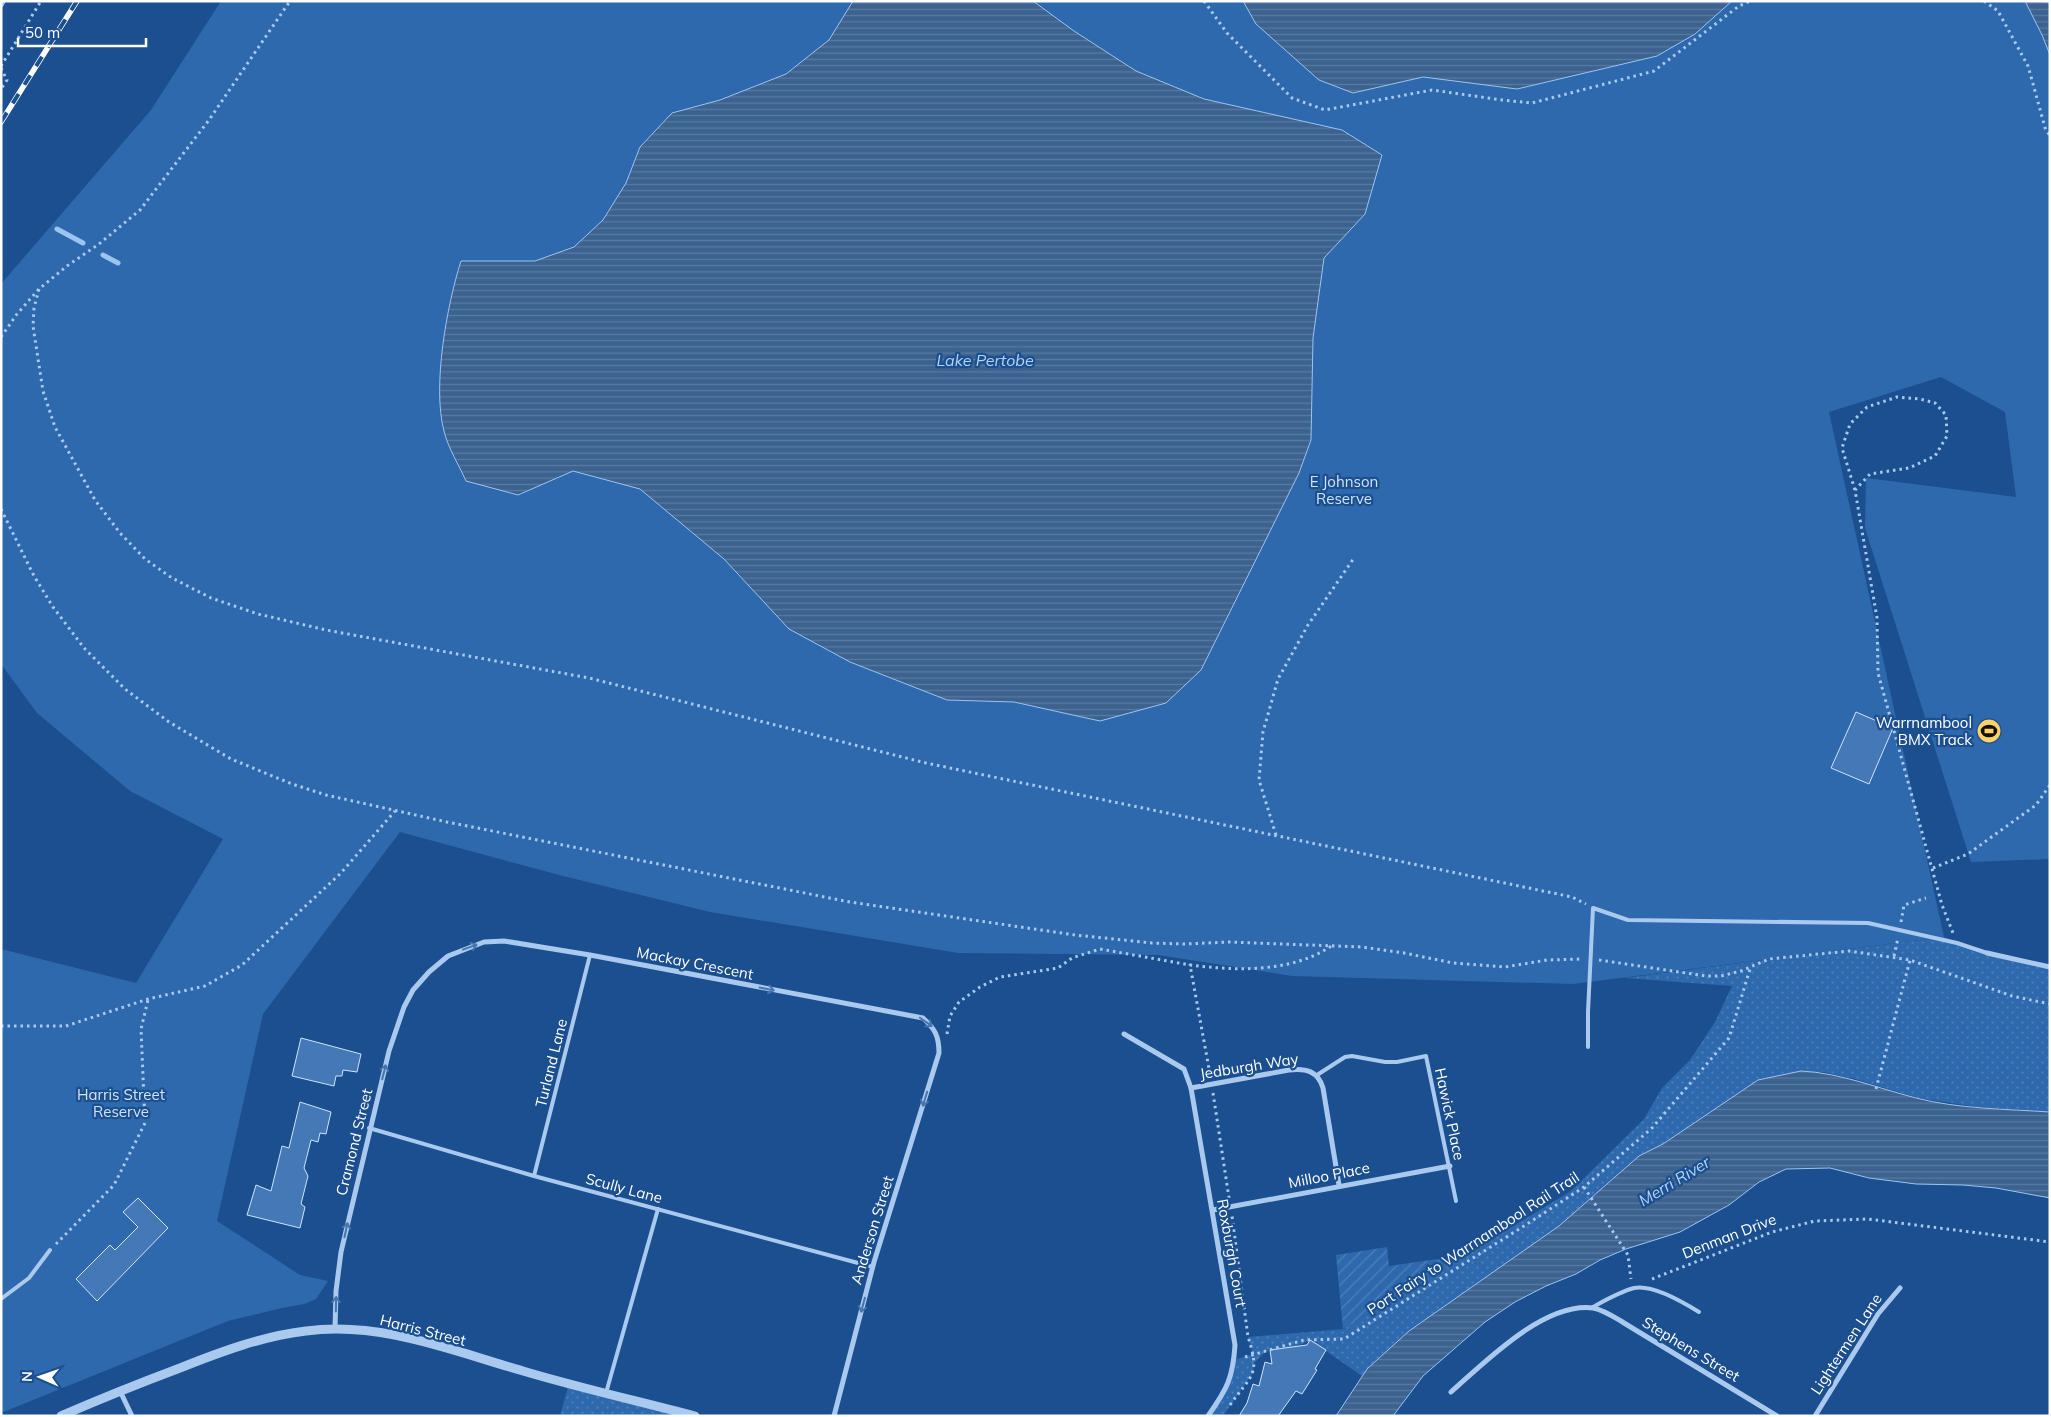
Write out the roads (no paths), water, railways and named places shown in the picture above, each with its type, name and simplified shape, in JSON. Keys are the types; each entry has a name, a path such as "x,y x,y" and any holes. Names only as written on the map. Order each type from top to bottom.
{"street":[{"name":"Mackay Crescent","path":"429,972 448,956 484,942 504,941 590,955 923,1018 934,1028 939,1040 940,1052"},
{"path":"1988,953 2050,967"},
{"name":"Cramond Street","path":"335,1329 336,1291 341,1252 389,1051 404,1007 413,990 429,972"},
{"name":"Roxburgh Court","path":"1124,1034 1184,1069 1191,1088 1235,1345 1232,1373 1224,1392 1208,1416"},
{"name":"Anderson Street","path":"834,1416 873,1267 940,1052"},
{"name":"Jedburgh Way","path":"1191,1088 1297,1069 1312,1071 1317,1075 1323,1088 1339,1186"},
{"name":"Milloo Place","path":"1212,1210 1450,1166"},
{"name":"Lightermen Lane","path":"1815,1416 1878,1314 1900,1288"},
{"path":"1451,1392 1513,1338 1559,1314 1576,1309 1591,1308"},
{"name":"Stephens Street","path":"1591,1308 1606,1312 1777,1416"},
{"name":"Harris Street","path":"61,1416 120,1391 246,1344 306,1331 335,1329 389,1333 406,1337 526,1372 695,1416"},
{"path":"120,1391 132,1416"}],"lane":[{"path":"1,6 4,1"},
{"path":"1588,1047 1593,908 1628,920 1868,923 1957,943 1988,953"},
{"name":"Turland Lane","path":"534,1176 590,955"},
{"name":"Hawick Place","path":"1317,1075 1345,1057 1352,1056 1385,1062 1397,1062 1426,1056 1456,1201"},
{"name":"Scully Lane","path":"370,1128 534,1176 873,1267"},
{"path":"606,1393 658,1209"},
{"path":"1,1299 29,1278 50,1250"},
{"path":"1591,1308 1633,1288 1644,1288 1678,1299 1699,1312"}],"water":[{"name":"Lake Pertobe","path":"853,1 1033,1 1074,31 1136,71 1204,99 1342,130 1382,155 1365,214 1324,258 1313,338 1311,440 1299,473 1201,670 1166,703 1100,721 1014,702 947,700 850,662 789,629 724,559 640,489 573,471 518,495 466,481 451,450 444,431 441,413 440,369 446,322 461,261 535,261 574,247 603,220 626,183 640,147 672,113 720,100 786,74 829,40"},
{"path":"1243,1 1732,1 1695,34 1657,56 1517,89 1423,77 1353,93 1319,80 1256,24"},
{"path":"2025,1 2050,2 2050,55 2042,35"},
{"name":"Merri River","path":"1801,1071 1845,1078 1932,1102 1983,1108 2050,1112 2050,1198 1996,1188 1916,1184 1869,1178 1830,1168 1786,1169 1759,1182 1729,1205 1680,1232 1626,1249 1600,1260 1576,1274 1546,1286 1515,1302 1485,1322 1423,1376 1393,1416 1336,1416 1367,1369 1409,1331 1559,1226 1639,1156 1663,1144 1758,1080"}],"waterway":[{"path":"57,229 83,243"},
{"path":"103,255 118,263"}],"railway":[{"path":"1,122 77,1"}],"place":[{"name":"Warrnambool BMX Track","path":"1989,731"}],"park label":[{"name":"E Johnson Reserve","path":"1344,490"},
{"name":"Harris Street Reserve","path":"121,1102"}]}
